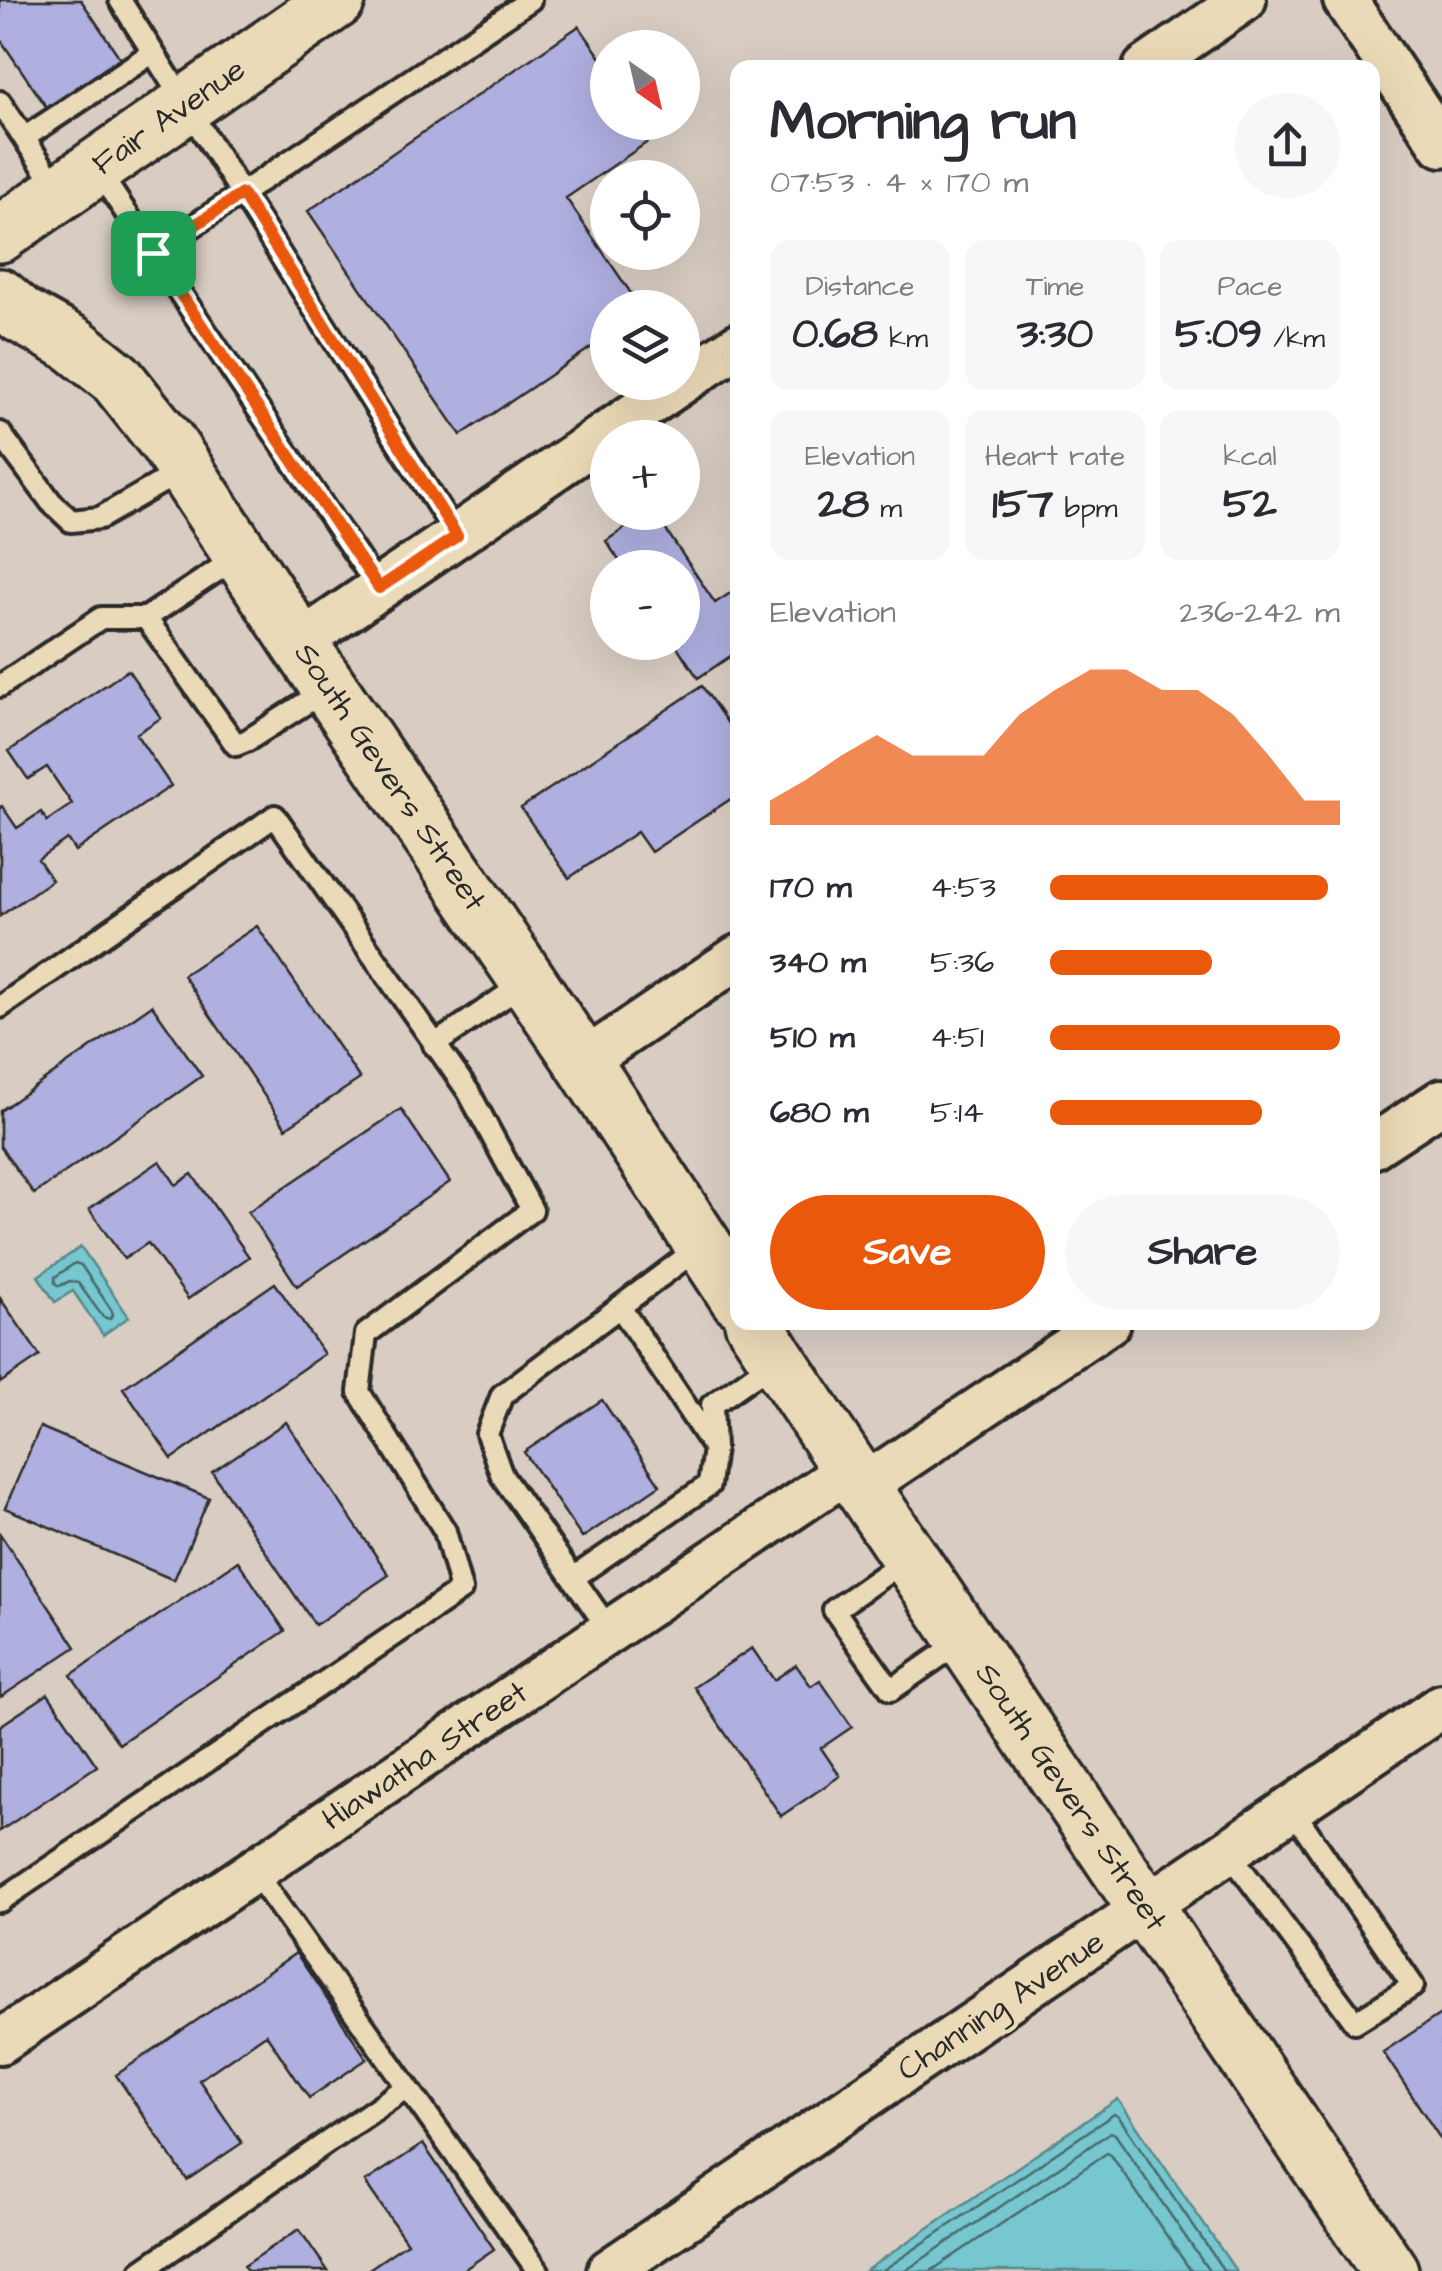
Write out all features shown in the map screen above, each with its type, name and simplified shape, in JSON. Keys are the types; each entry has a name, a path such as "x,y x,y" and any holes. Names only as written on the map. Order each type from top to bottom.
{"street":[{"name":"Fair Avenue","path":"0,234 337,0"},
{"path":"1157,60 1244,0"},
{"path":"1344,0 1442,145"},
{"name":"South Gevers Street","path":"0,297 117,378 167,442 730,1286"},
{"path":"700,370 730,350"},
{"path":"298,643 656,400"},
{"path":"582,1062 730,961"},
{"path":"1380,1142 1442,1101"},
{"name":"Hiawatha Street","path":"0,2042 610,1631 1096,1330"},
{"name":"South Gevers Street","path":"765,1341 1390,2271"},
{"name":"Channing Avenue","path":"610,2271 1442,1706"}],"lane":[{"path":"120,0 457,536"},
{"path":"153,253 530,0"},
{"path":"24,138 152,53"},
{"path":"0,102 24,138 78,180 153,253 379,588"},
{"path":"0,433 51,502 71,521 100,518 184,469"},
{"path":"0,686 102,618 146,618 240,555"},
{"path":"146,618 236,744 329,688"},
{"path":"0,1007 274,816 468,1090 532,1210 366,1334 359,1392 444,1531 461,1590 0,1901"},
{"path":"434,1045 528,981"},
{"path":"610,1631 502,1476 486,1434 502,1395 702,1245"},
{"path":"620,1307 714,1448"},
{"path":"573,1578 708,1485 714,1448 712,1406 765,1341"},
{"path":"910,1557 834,1610 891,1690 964,1638"},
{"path":"1228,1851 1355,2022 1413,1986 1292,1809"},
{"path":"254,1871 538,2271"},
{"path":"141,2271 407,2087"}],"water":[{"path":"81,1247 129,1317 103,1335 73,1291 55,1302 38,1276"},
{"path":"1118,2099 1236,2271 865,2271"}],"building":[{"path":"0,0 81,0 120,58 47,108 0,39"},
{"path":"579,26 590,42 590,140 651,140 621,160 590,160 590,182 566,198 590,233 590,270 615,270 629,290 590,290 590,348 461,435 308,211"},
{"path":"622,530 666,530 679,550 612,550 606,541"},
{"path":"700,581 715,603 730,593 730,656 698,678 686,660 700,660"},
{"path":"128,670 161,718 136,734 171,786 75,851 67,839 38,859 52,880 0,916 0,807 17,828 41,812 47,821 72,804 47,767 28,779 9,751"},
{"path":"702,686 730,726 730,799 651,852 637,832 569,878 521,808"},
{"path":"257,926 360,1079 286,1128 183,975"},
{"path":"152,1005 202,1076 34,1194 0,1146 0,1111"},
{"path":"401,1109 450,1182 297,1286 248,1212"},
{"path":"160,1161 176,1185 192,1174 249,1257 188,1299 148,1243 124,1259 89,1209"},
{"path":"275,1283 324,1354 172,1459 123,1388"},
{"path":"0,1298 40,1356 0,1383"},
{"path":"602,1400 660,1485 582,1538 524,1452"},
{"path":"286,1422 389,1575 315,1625 212,1472"},
{"path":"40,1427 209,1498 174,1580 5,1508"},
{"path":"0,1534 76,1647 1,1697 0,1696"},
{"path":"238,1561 285,1631 119,1744 71,1675"},
{"path":"752,1648 774,1680 796,1665 811,1686 820,1680 852,1727 821,1748 840,1776 781,1816 694,1687"},
{"path":"48,1694 97,1766 0,1831 0,1726"},
{"path":"296,1953 367,2059 309,2098 266,2034 199,2080 242,2143 187,2180 116,2075"},
{"path":"1442,2013 1442,2141 1383,2052"},
{"path":"423,2144 494,2249 462,2271 366,2271 407,2243 365,2182"},
{"path":"299,2229 328,2271 247,2271 244,2266"}],"route":[{"path":"242,194 457,536 379,588 153,253 242,194"}]}
